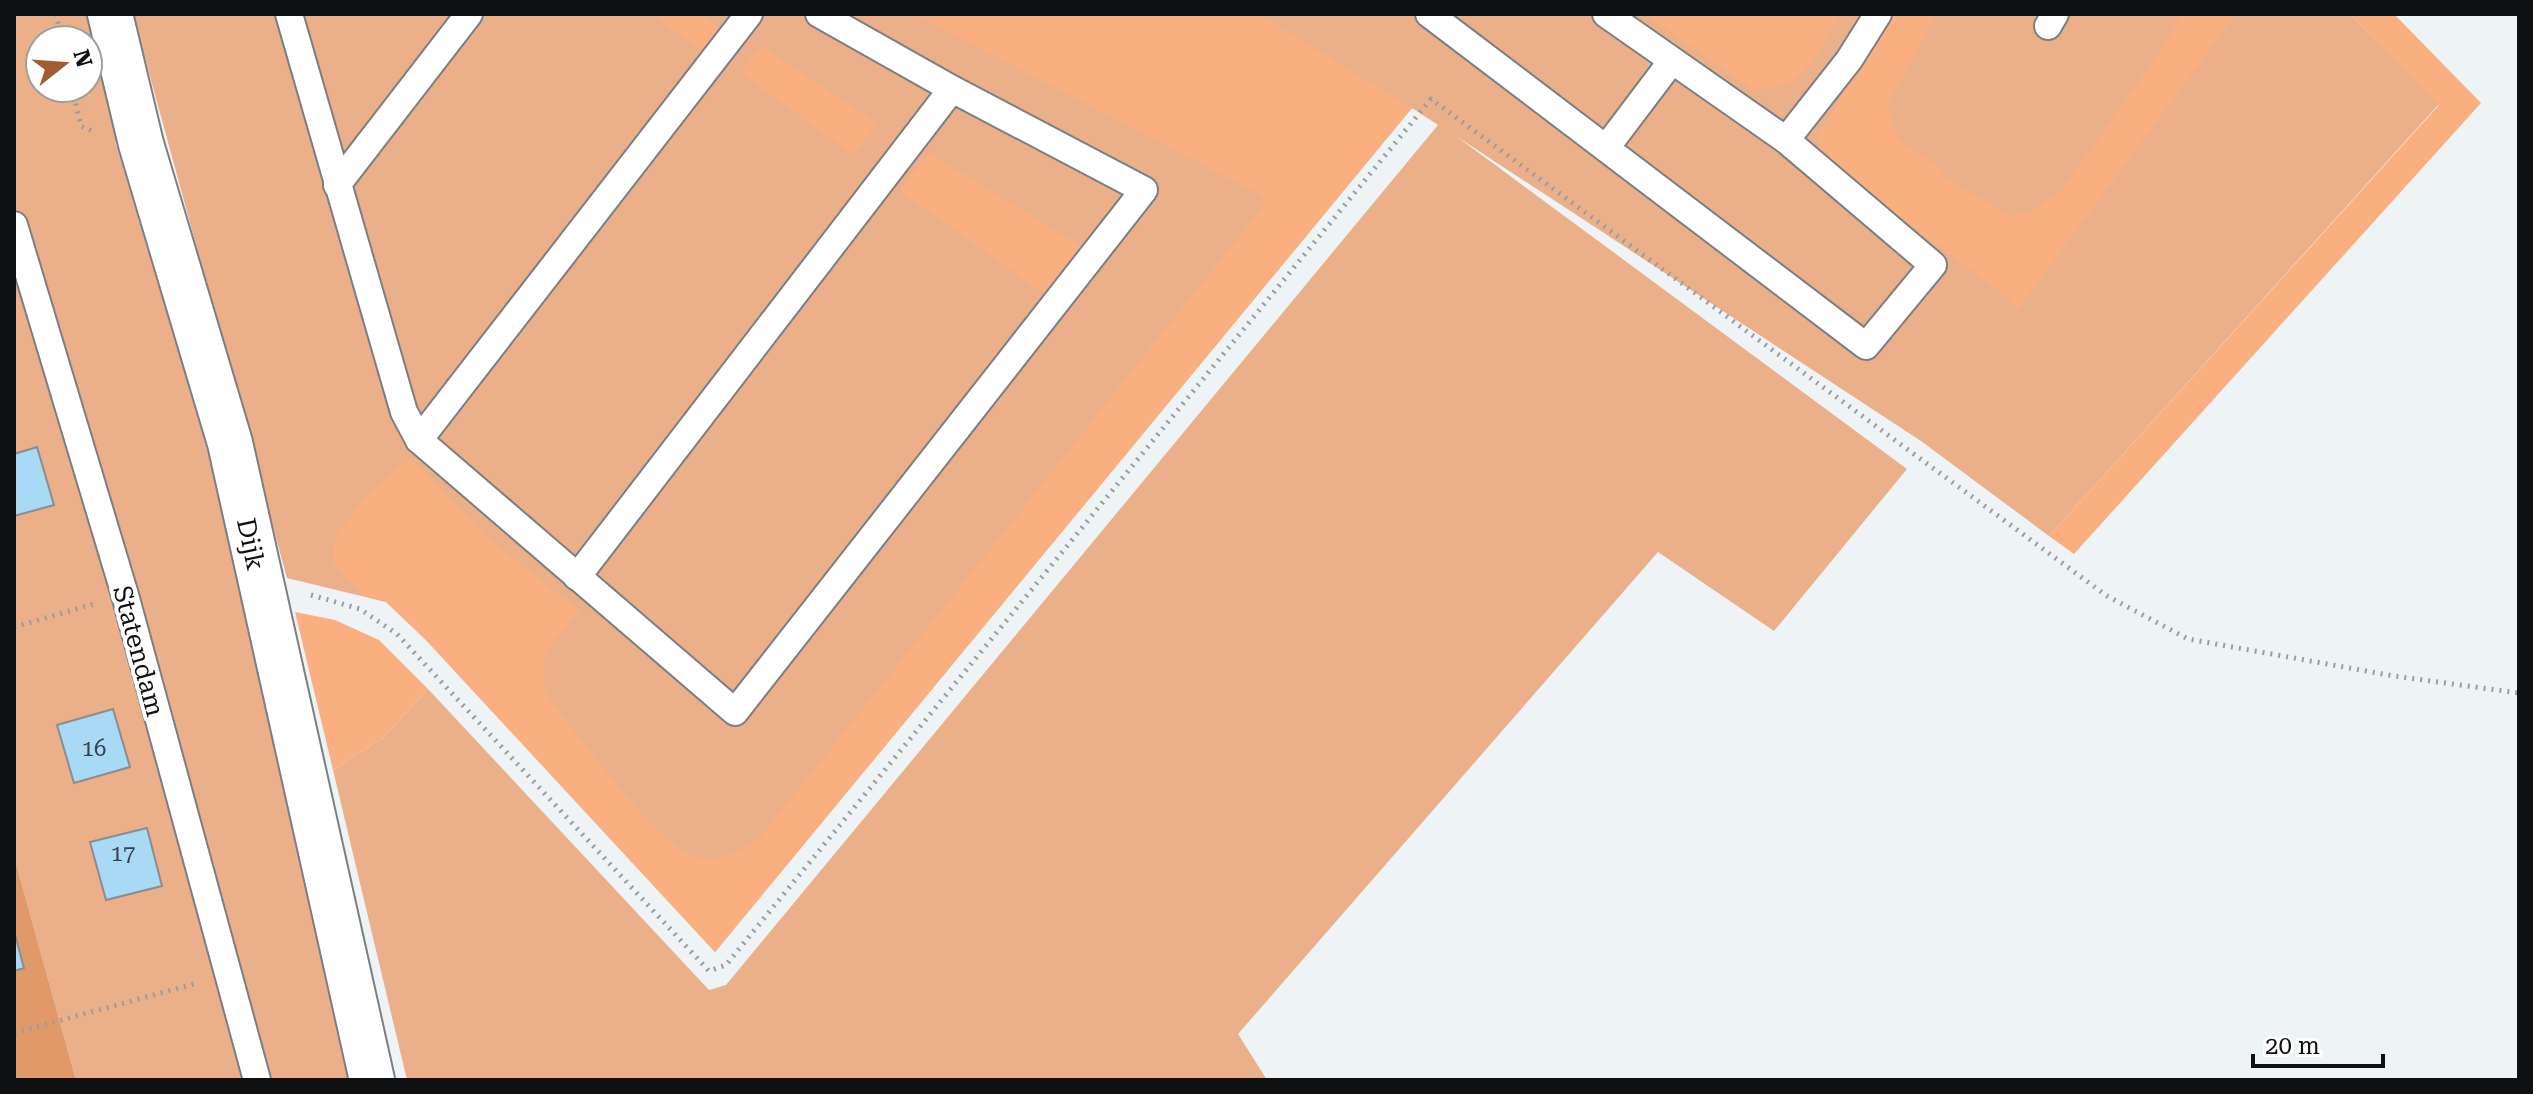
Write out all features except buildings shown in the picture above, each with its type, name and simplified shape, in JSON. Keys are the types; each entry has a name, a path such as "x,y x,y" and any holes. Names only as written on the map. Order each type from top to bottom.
{"street":[{"name":"Dijk","path":"110,14 141,144 230,443 372,1080"}],"lane":[{"path":"289,14 404,412 419,440 735,712 1144,190 952,89 819,14"},
{"path":"337,185 469,14"},
{"path":"419,440 749,14"},
{"path":"1429,14 1866,346 1933,265 1786,140 1606,14"},
{"path":"1786,140 1849,60 1878,14"},
{"path":"1606,148 1671,62"},
{"path":"577,577 952,89"},
{"name":"Statendam","path":"14,225 125,595 257,1080"}],"path":[{"path":"262,594 304,593 360,609 397,634 709,971 726,965 1431,99 2107,596 2188,639 2394,676 2519,693"},
{"path":"14,627 125,595"},
{"path":"14,1033 229,975"}],"shaded area":[{"path":"14,14 92,14 94,24 24,24 24,104 104,104 104,62 125,146 115,141 200,422 366,1080 76,1080 14,856"},
{"path":"133,14 2350,14 2439,104 2049,536 1921,441 1456,136 1907,469 1774,631 1658,552 1238,1034 1267,1080 407,1080 333,770 383,738 428,689 709,990 726,985 1438,125 1412,108 715,952 425,639 386,602 287,578"},
{"path":"651,14 700,14 723,29 706,53"},
{"path":"914,14 1259,14 1412,108 715,952 425,639 386,602 363,596 334,564 337,534 368,494 410,458 485,536 580,611 555,640 545,659 545,683 549,698 643,814 684,852 701,859 726,856 762,835 1264,206 1261,195"},
{"path":"1646,14 1841,14 1808,68 1798,77 1771,88 1752,89"},
{"path":"1894,14 1936,14 1888,105 1897,137 1904,145 1937,164 1944,177 2012,217 2031,211 2063,189 2161,50 2181,14 2236,14 2017,311 2009,299 1821,154 1817,136"},
{"path":"2350,14 2394,14 2481,103 2074,554 2049,536 2439,105"},
{"path":"761,46 877,124 853,155 741,73"},
{"path":"929,153 1084,248 1046,295 900,191"},
{"path":"295,612 335,620 379,640 428,689 383,738 333,770"},
{"path":"14,856 76,1080 14,1080"}]}
